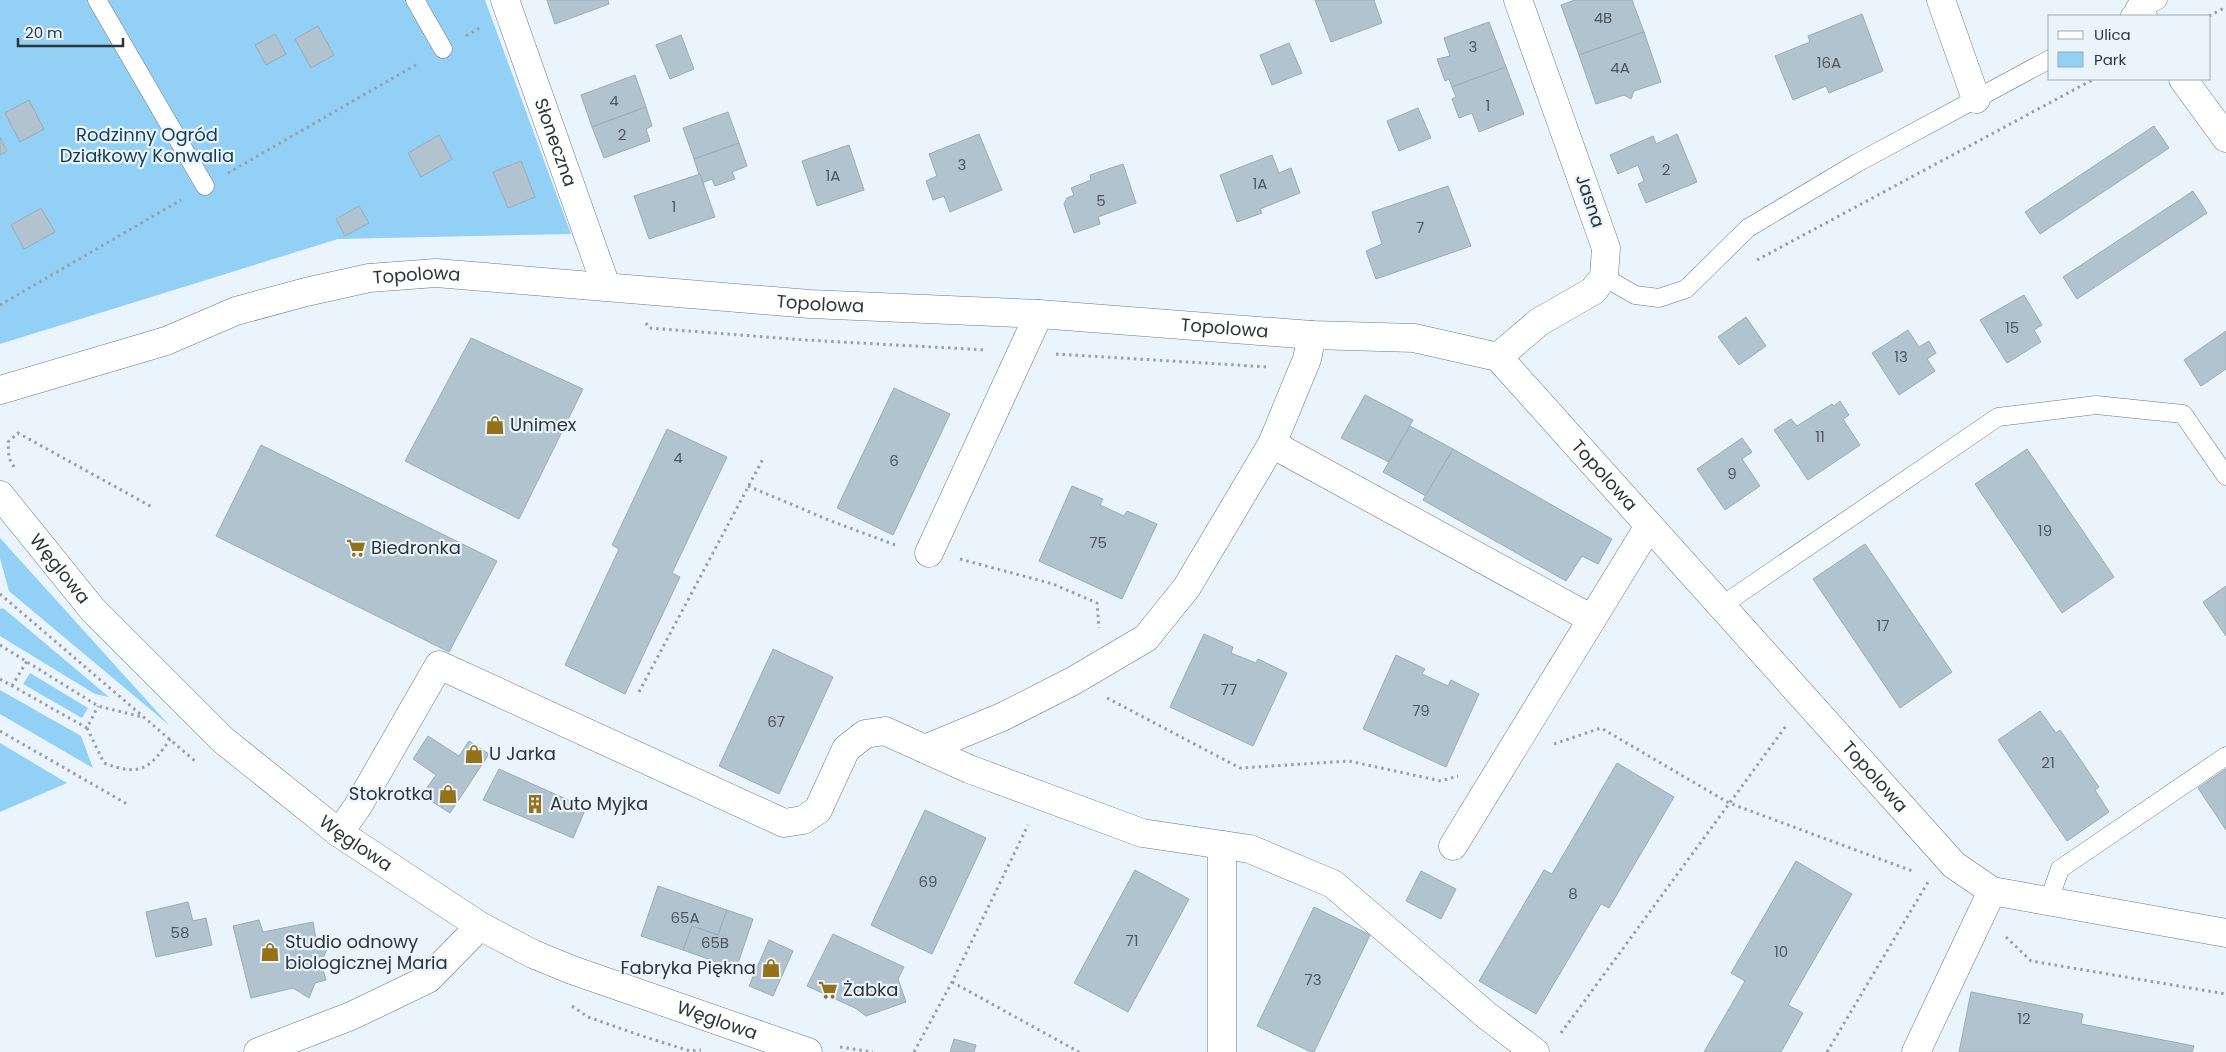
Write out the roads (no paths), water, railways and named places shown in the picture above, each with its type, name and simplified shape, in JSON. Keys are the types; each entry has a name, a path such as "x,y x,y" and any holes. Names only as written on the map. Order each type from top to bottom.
{"street":[{"name":"Jasna","path":"1518,0 1606,248 1604,277"},
{"path":"1942,0 1976,99"},
{"name":"Słoneczna","path":"508,7 606,286"},
{"path":"2184,80 2226,138"},
{"name":"Topolowa","path":"0,390 166,341 236,311 306,292 369,278 436,273 810,304 1039,314 1312,336 1414,338 1498,357 1954,865 1992,891 2226,933"},
{"path":"1498,357 1538,322 1593,291 1604,277"},
{"path":"929,553 1039,314"},
{"path":"925,749 1002,717 1073,681 1146,638 1187,587 1272,444 1307,359 1312,336"},
{"path":"1272,444 1592,619"},
{"name":"Węglowa","path":"0,494 93,610 223,740 339,833 480,926 533,954 572,970 808,1052"},
{"path":"1453,846 1649,526"},
{"path":"339,833 358,806 439,664 784,823 803,820 818,810 846,749 865,734 885,730 969,769 1142,834 1250,848 1333,884 1486,1015 1535,1052"},
{"path":"1222,845 1222,1052"},
{"path":"1916,1052 1992,891"},
{"path":"258,1052 351,1016 428,979 480,926"}],"lane":[{"path":"97,0 205,186"},
{"path":"415,0 443,49"},
{"path":"1604,277 1635,295 1659,298 1686,290 1748,228 1857,164 2048,60"},
{"path":"1721,606 1998,417 2096,405 2183,414 2226,476"},
{"path":"2048,902 2060,869 2226,756"}],"place":[{"name":"Unimex","path":"495,425"},
{"name":"Biedronka","path":"356,548"},
{"name":"U Jarka","path":"474,754"},
{"name":"Stokrotka","path":"448,794"},
{"name":"Auto Myjka","path":"535,804"},
{"name":"Studio odnowy biologicznej Maria","path":"270,952"},
{"name":"Fabryka Piękna","path":"771,968"},
{"name":"Żabka","path":"828,990"}],"park label":[{"name":"Rodzinny Ogród Działkowy Konwalia","path":"147,145"}]}
